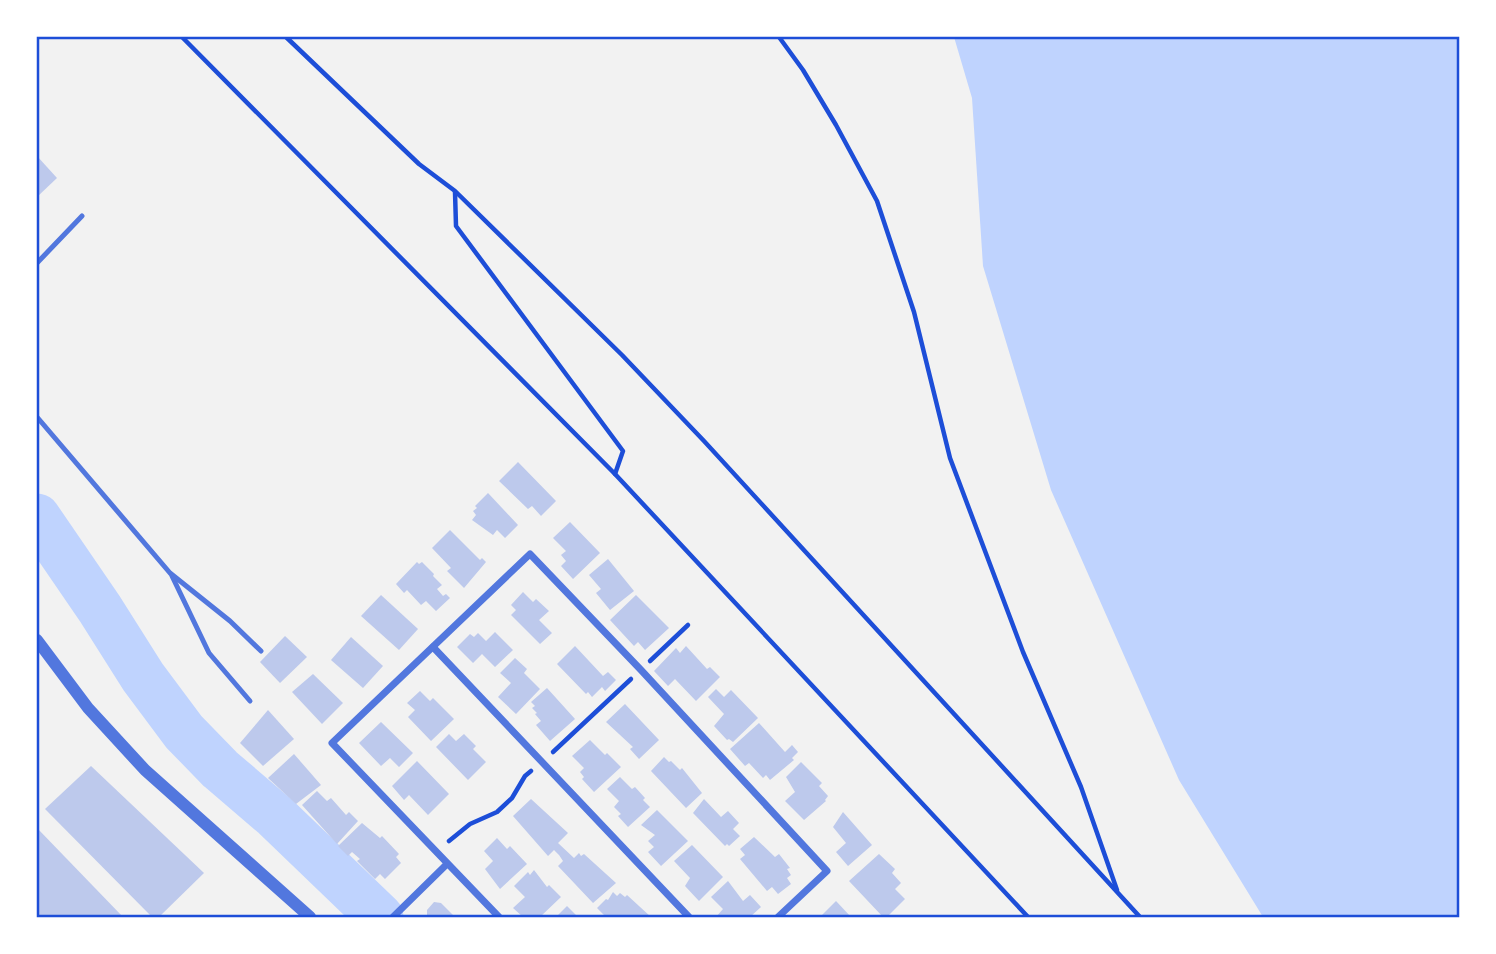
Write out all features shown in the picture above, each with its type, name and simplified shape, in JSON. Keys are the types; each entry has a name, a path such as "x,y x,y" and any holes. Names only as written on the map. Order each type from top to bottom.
{"street":[{"path":"499,917 332,743 530,555 642,670 827,871 778,917"},
{"path":"37,640 88,708 145,770 310,917"},
{"path":"433,646 689,917"},
{"path":"393,917 447,863"}],"lane":[{"path":"37,263 82,216"},
{"path":"37,417 170,573 230,621 261,650"},
{"path":"170,573 209,653 250,701"}],"path":[{"path":"183,37 615,474 1028,917"},
{"path":"286,37 419,164 455,191 622,355 1140,917"},
{"path":"779,37 830,114 877,201 914,312 950,458 1023,652 1081,787 1118,894"},
{"path":"455,191 456,226 624,451 615,474"},
{"path":"455,836 470,824 497,812 512,798 525,776 688,625"}],"water":[{"path":"954,37 1459,37 1459,917 1263,917 1179,780 1051,490 983,266 972,98"}],"building":[{"path":"37,156 57,178 37,197"},
{"path":"518,462 556,501 541,516 532,506 528,509 499,481"},
{"path":"488,493 518,525 505,538 497,530 493,535 472,520 476,515 473,511 477,508 475,506"},
{"path":"570,522 600,553 573,579 561,566 566,561 561,555 566,551 553,538"},
{"path":"450,530 480,560 482,558 486,562 464,588 447,571 451,568 432,548"},
{"path":"608,559 634,591 610,610 596,593 601,589 589,575"},
{"path":"417,562 422,562 434,574 442,585 437,589 443,596 446,594 450,598 436,611 426,601 421,605 407,590 404,593 396,584"},
{"path":"523,592 533,602 536,599 549,611 539,620 552,633 540,644 511,615 516,610 511,605"},
{"path":"381,595 418,629 399,650 361,616"},
{"path":"636,595 669,628 645,650 638,642 634,646 610,620"},
{"path":"495,632 513,650 495,667 482,654 473,663 457,647 470,634 474,637 478,633 486,641"},
{"path":"285,636 307,657 280,683 260,662"},
{"path":"351,637 383,666 363,688 331,660"},
{"path":"575,646 603,676 608,672 616,680 605,691 602,687 592,697 588,692 586,694 557,664"},
{"path":"686,646 707,669 710,667 720,677 696,701 675,679 668,686 654,671 676,648 680,653"},
{"path":"515,658 527,669 524,673 540,689 516,714 498,697 511,683 500,673"},
{"path":"313,674 343,703 322,724 292,692"},
{"path":"547,688 575,719 550,741 536,725 541,721 531,702"},
{"path":"716,689 724,697 731,690 758,718 733,742 727,740 714,726 724,714 708,697"},
{"path":"420,691 430,701 433,698 454,719 431,741 408,717 415,710 407,703"},
{"path":"625,704 659,740 639,759 630,749 633,747 606,722"},
{"path":"268,710 294,739 263,766 240,743"},
{"path":"381,722 413,753 399,767 390,758 381,766 359,743"},
{"path":"759,723 785,752 792,745 798,752 792,758 794,760 770,780 766,775 763,778 749,763 745,766 730,749"},
{"path":"449,734 456,741 464,734 476,746 473,749 486,762 468,780 436,747"},
{"path":"590,740 621,767 594,792 582,779 584,777 580,772 584,768 572,756"},
{"path":"294,754 321,785 296,804 268,778"},
{"path":"664,757 680,770 682,768 702,793 686,808 651,771"},
{"path":"417,761 449,794 428,815 409,795 404,800 392,786"},
{"path":"801,762 822,783 819,786 828,796 826,801 804,820 785,801 795,792 786,777"},
{"path":"91,766 204,873 159,917 152,917 45,809"},
{"path":"620,777 632,789 635,787 650,807 628,827 614,807 619,801 607,789"},
{"path":"317,791 327,801 331,798 346,815 349,812 358,821 337,844 302,805"},
{"path":"531,799 568,833 558,843 574,858 579,853 581,856 584,854 616,883 593,903 558,866 563,861 559,855 554,850 548,856 513,816"},
{"path":"704,799 721,817 728,811 739,823 733,829 740,836 729,846 725,846 693,813"},
{"path":"657,810 688,841 661,866 648,852 654,847 648,841 655,835 641,825"},
{"path":"843,812 872,845 848,866 836,852 846,843 833,827"},
{"path":"362,823 380,838 382,836 399,854 396,857 401,863 385,879 380,874 375,879 357,861 360,859 352,852 348,856 338,846"},
{"path":"37,828 123,917 37,917"},
{"path":"754,837 775,857 779,854 790,868 787,869 791,875 787,878 791,884 778,894 772,887 767,891 740,859 745,855 740,849"},
{"path":"497,838 507,849 510,846 527,864 500,889 485,869 493,861 484,851"},
{"path":"692,845 723,877 699,901 685,886 690,878 674,861"},
{"path":"879,854 895,869 892,873 901,883 895,889 905,899 887,917 883,917 849,881"},
{"path":"534,870 547,887 549,885 561,897 540,917 523,917 513,908 525,897 514,886 528,872 530,875"},
{"path":"728,881 743,901 750,895 761,907 750,917 716,917 723,909 711,897"},
{"path":"613,892 617,896 620,893 625,897 627,895 651,917 606,917 597,908 608,900"},
{"path":"836,901 851,917 820,917"},
{"path":"434,902 441,903 455,917 427,917 427,910"},
{"path":"567,906 578,917 556,917"}],"waterway":[{"path":"37,517 143,677 184,732 220,769 275,816 380,917"}]}
